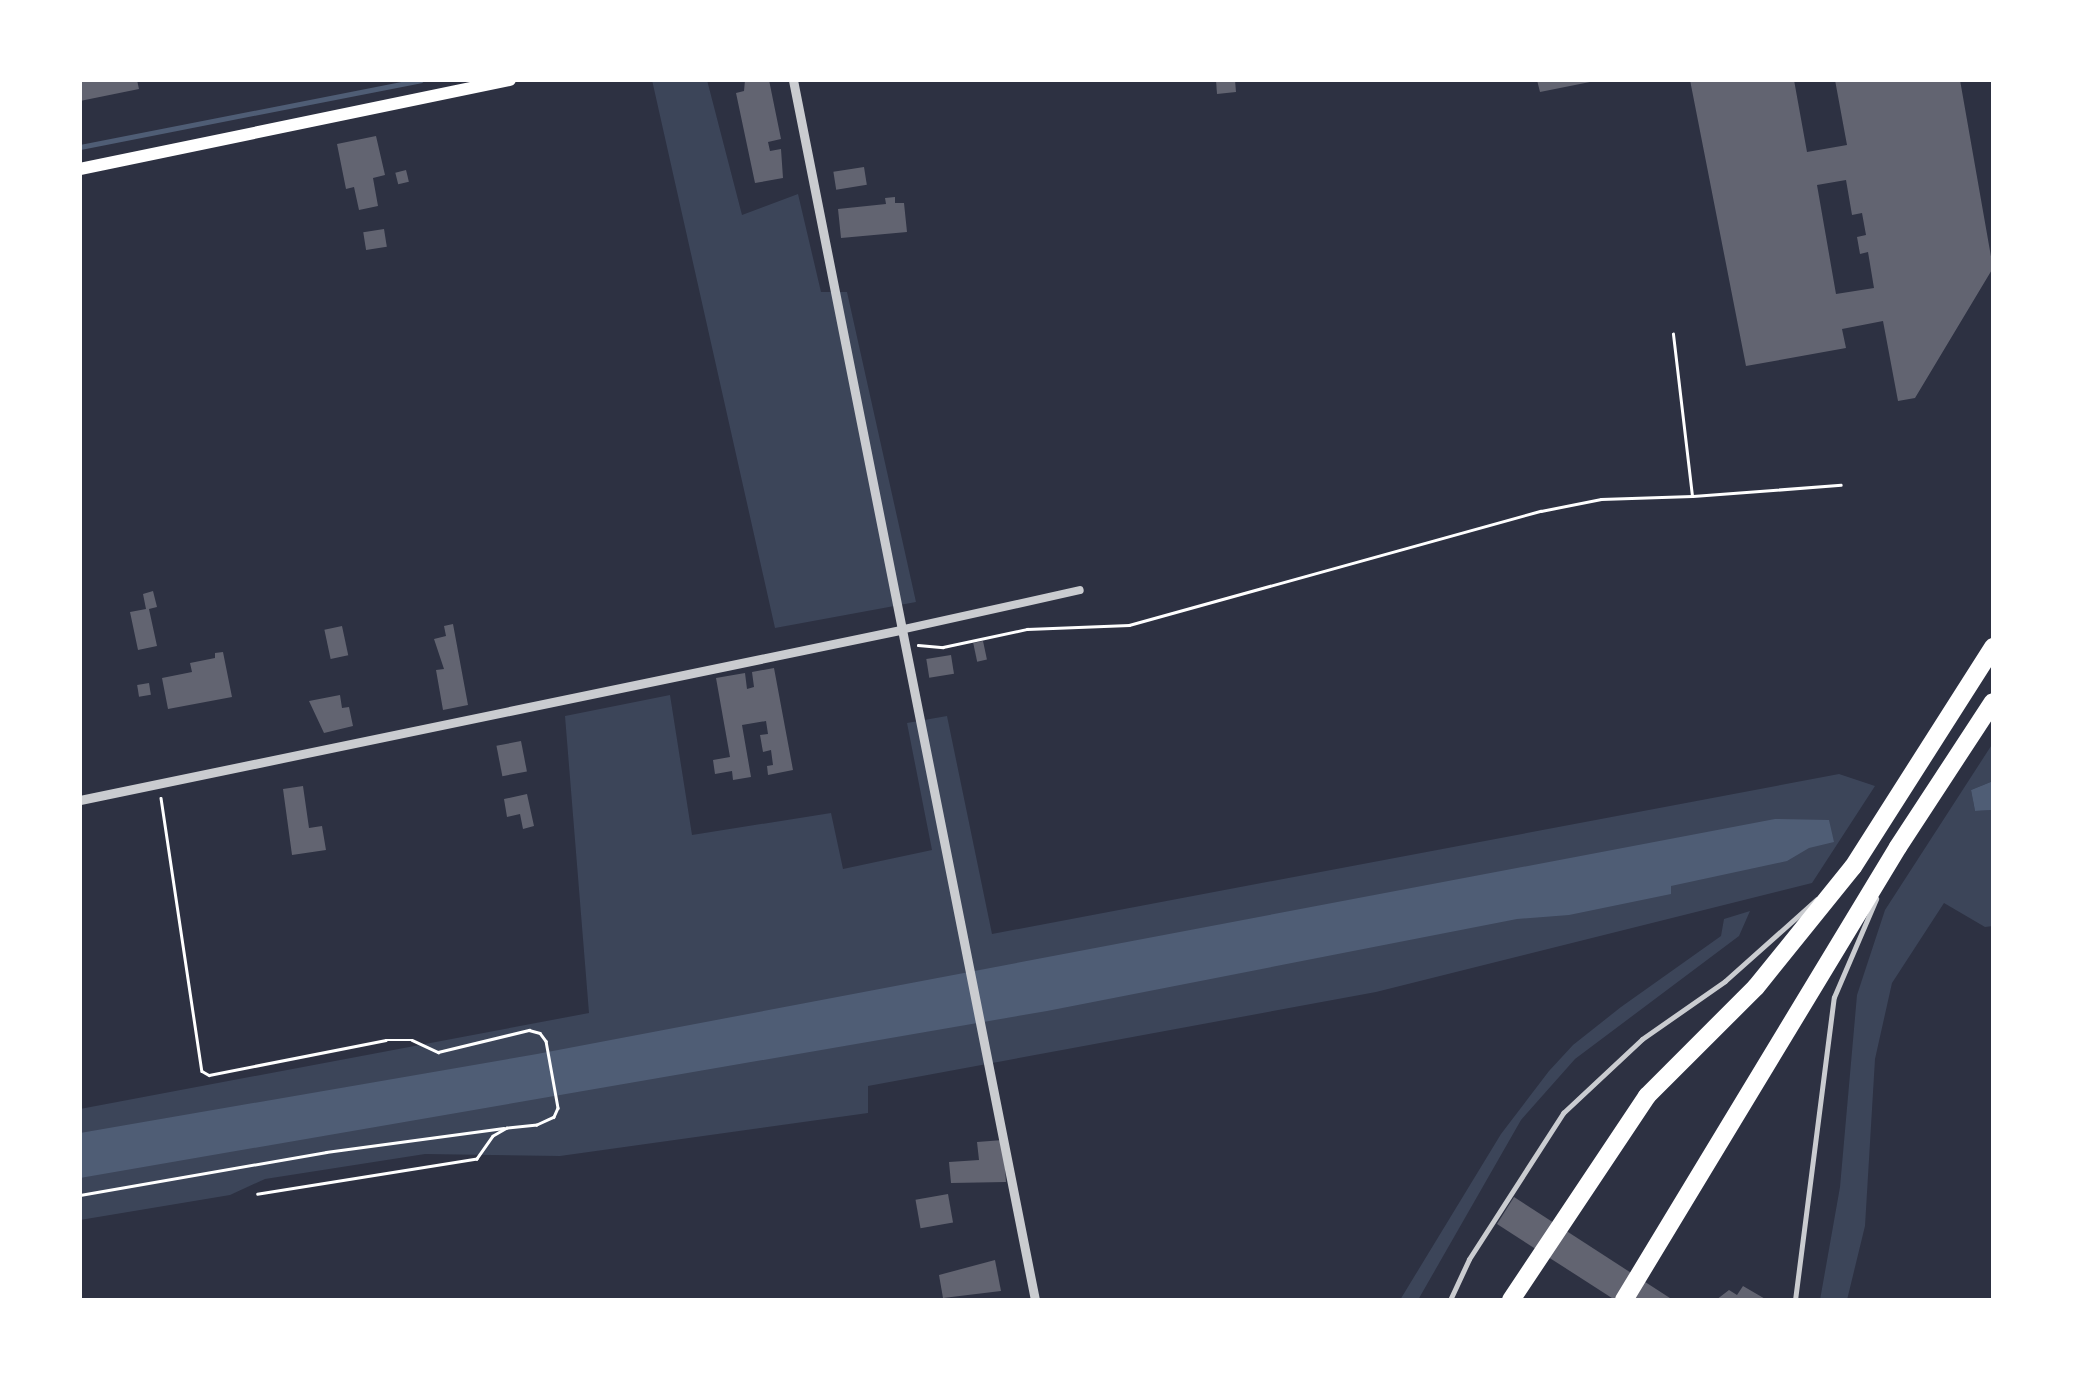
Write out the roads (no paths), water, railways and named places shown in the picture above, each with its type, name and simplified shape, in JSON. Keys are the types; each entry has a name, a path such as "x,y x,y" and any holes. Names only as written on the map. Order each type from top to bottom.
{"highway":[{"path":"1510,1300 1647,1096 1756,987 1853,867 1993,647"},
{"path":"1624,1300 1898,847 1993,702"}],"main road":[{"path":"80,169 510,80"}],"street":[{"path":"793,80 1035,1300"},
{"path":"80,800 901,635 1080,590"}],"lane":[{"path":"1795,1300 1834,997 1898,847"},
{"path":"1450,1300 1469,1260 1563,1113 1642,1039 1724,980 1853,867"}],"waterway":[{"path":"80,147 420,80"}]}
